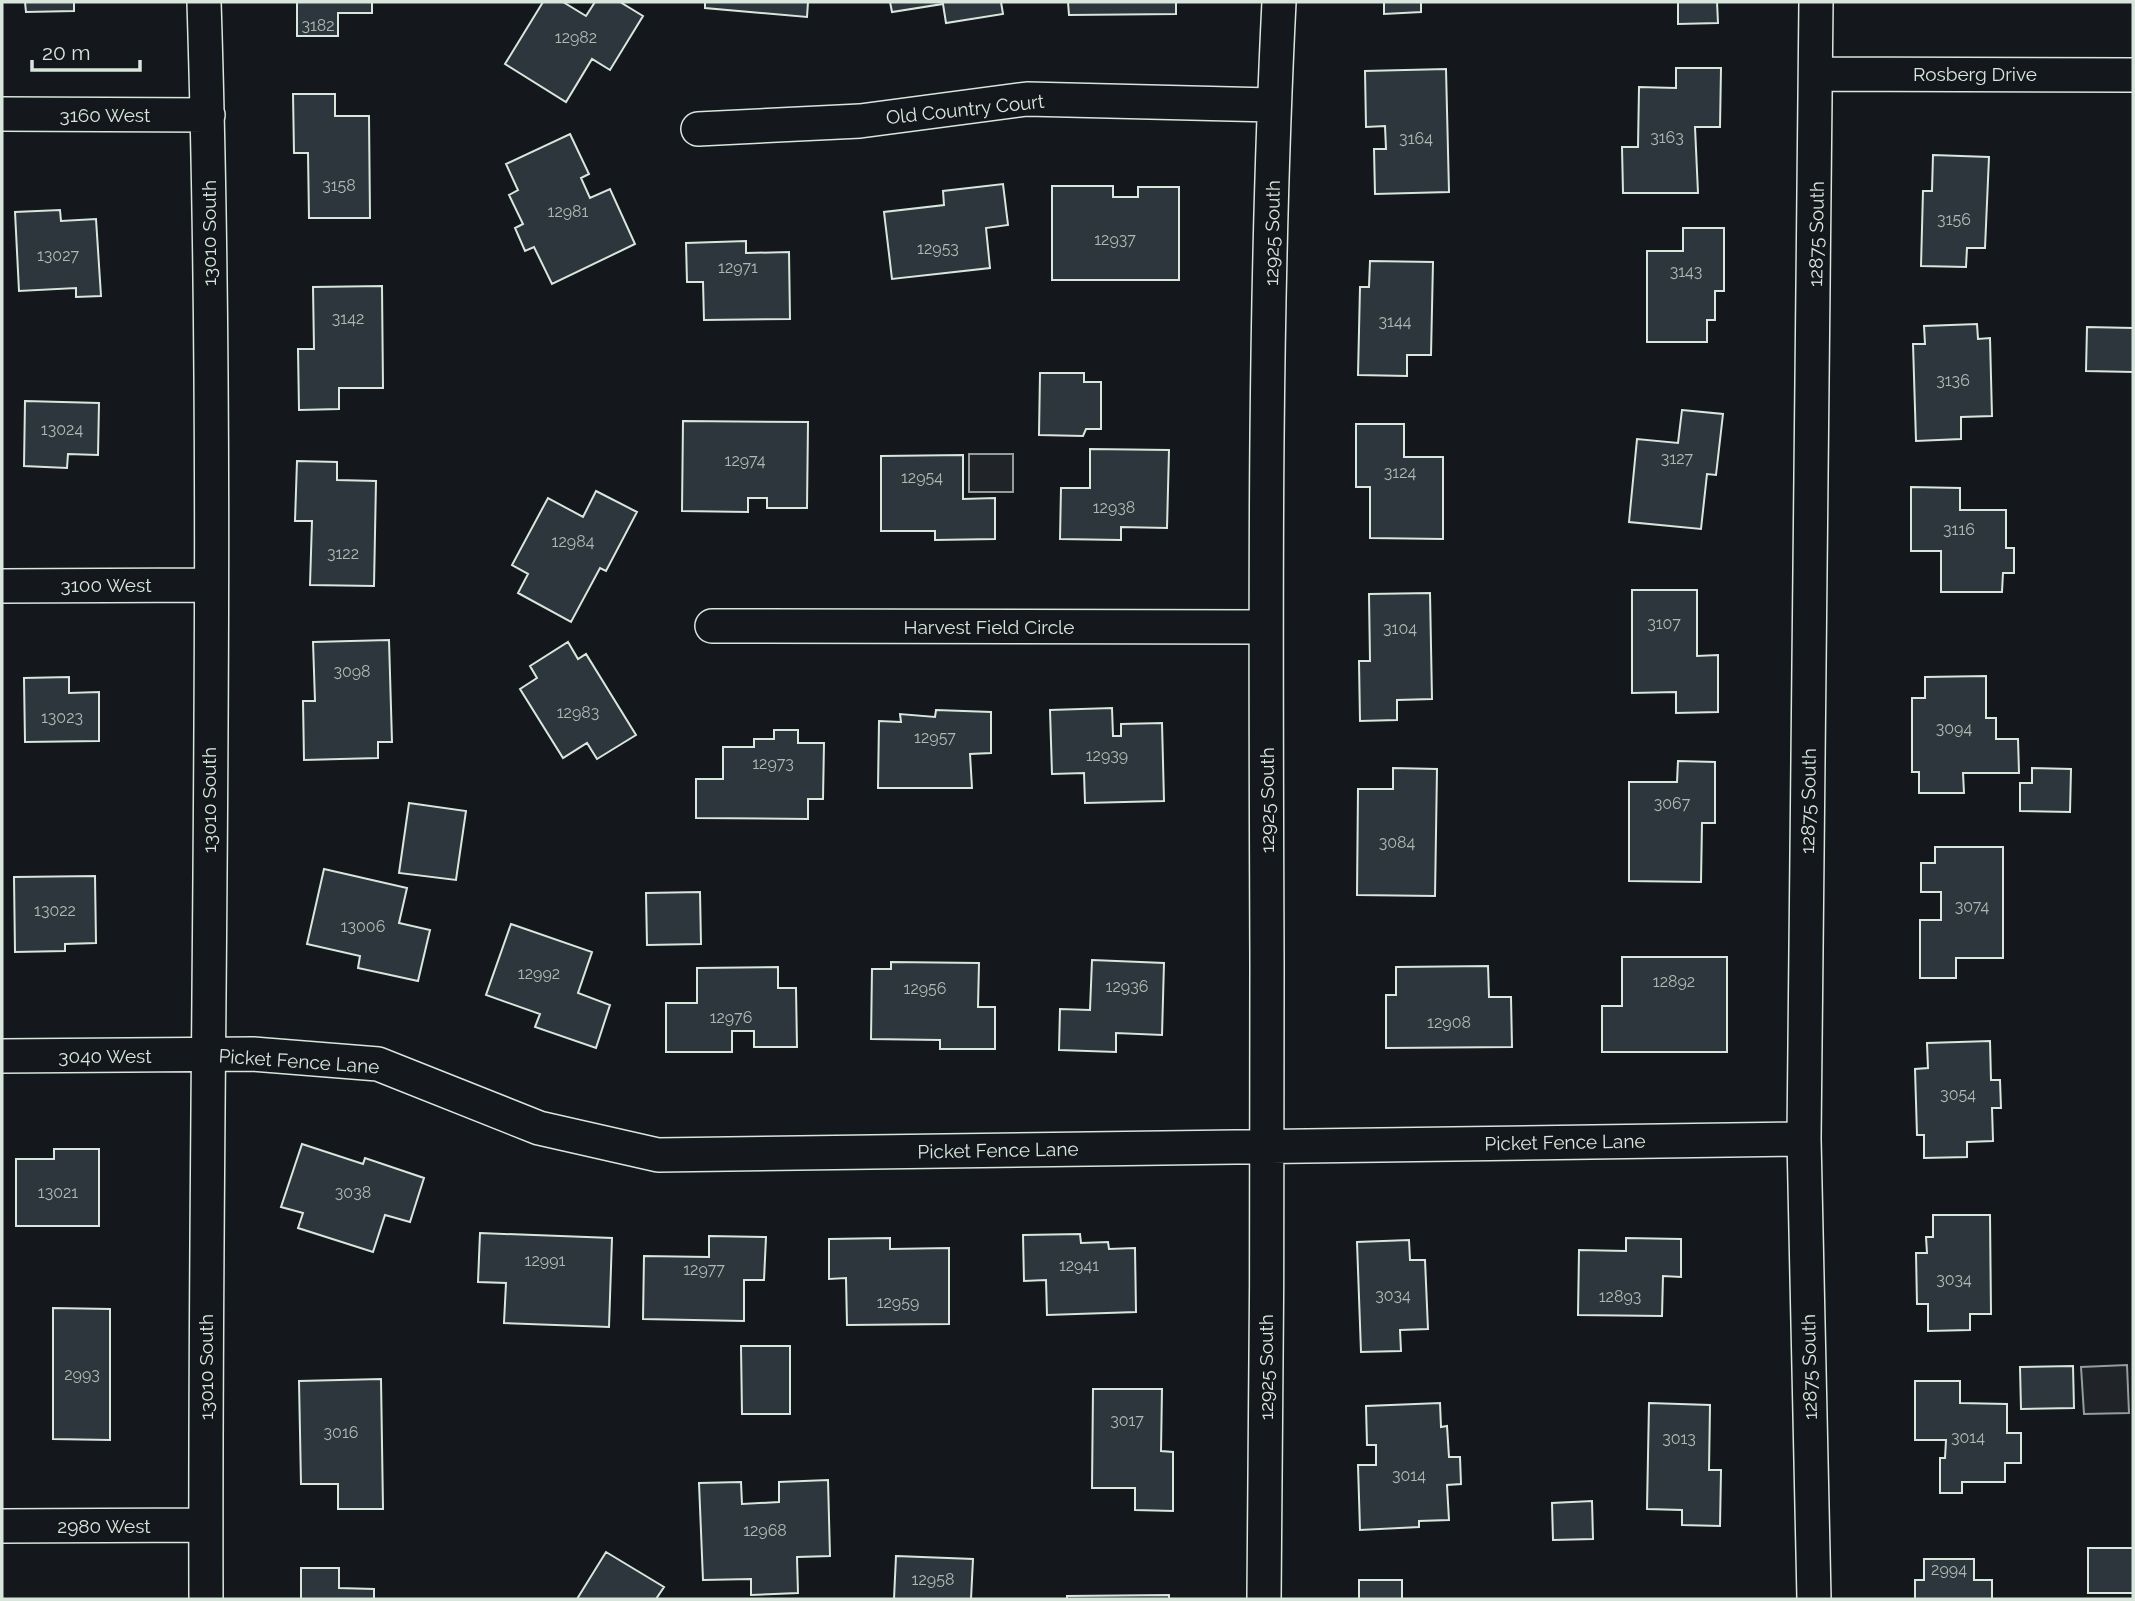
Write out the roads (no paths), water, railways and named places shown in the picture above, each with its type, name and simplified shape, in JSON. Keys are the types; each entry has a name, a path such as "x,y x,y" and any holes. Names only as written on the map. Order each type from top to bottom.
{"street":[{"name":"13010 South","path":"204,2 208,115 210,585 206,1599"},
{"name":"12925 South","path":"1264,1599 1268,1145 1266,627 1274,105 1279,2"},
{"name":"12875 South","path":"1814,1599 1804,1139 1818,74 1816,2"},
{"name":"Rosberg Drive","path":"1818,74 2133,75"},
{"name":"Old Country Court","path":"698,130 860,121 1027,99 1274,105"},
{"name":"3160 West","path":"2,114 208,115"},
{"name":"3100 West","path":"2,586 210,585"},
{"name":"Harvest Field Circle","path":"712,626 1266,627"},
{"name":"Picket Fence Lane","path":"207,1055 253,1054 378,1064 540,1128 658,1155 1804,1139"},
{"name":"3040 West","path":"2,1056 207,1055"},
{"name":"2980 West","path":"2,1526 206,1525"}]}
